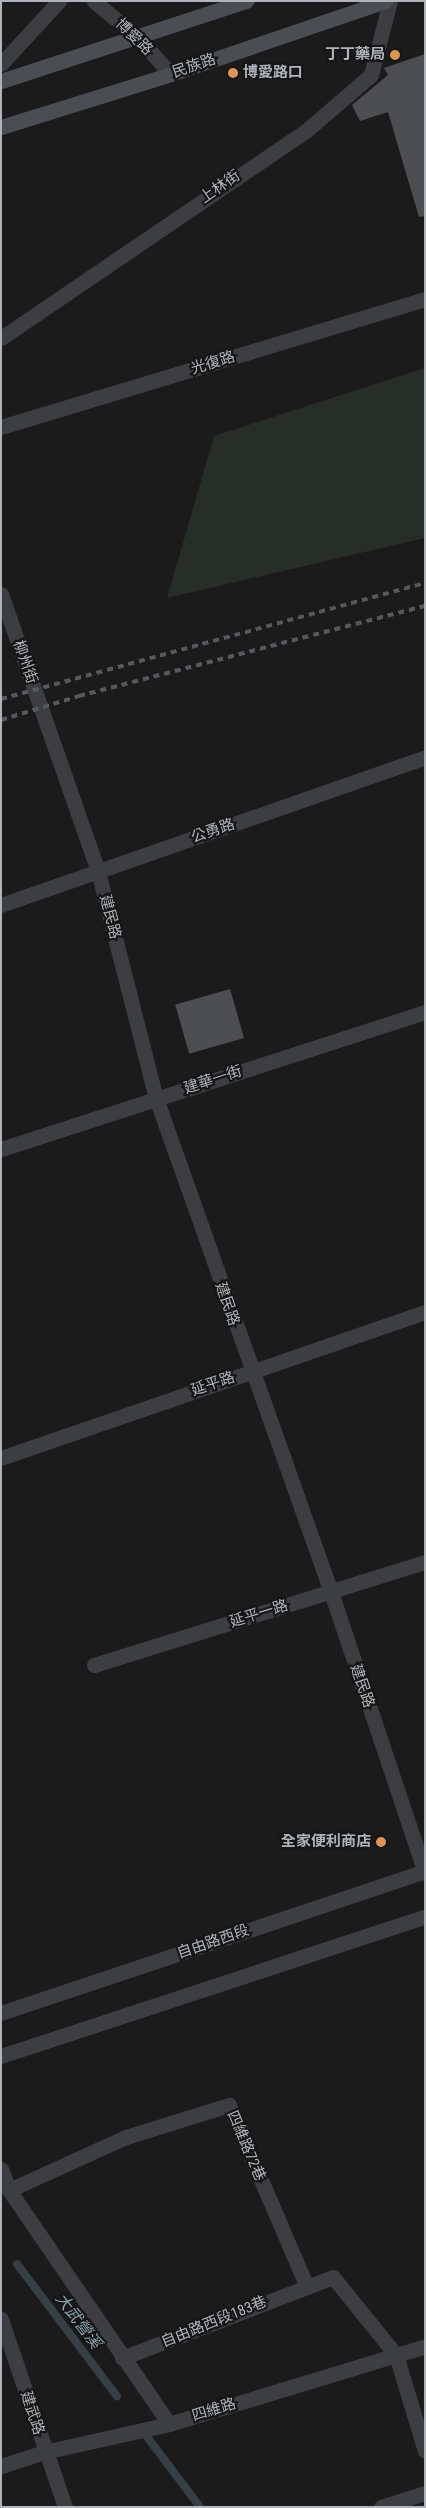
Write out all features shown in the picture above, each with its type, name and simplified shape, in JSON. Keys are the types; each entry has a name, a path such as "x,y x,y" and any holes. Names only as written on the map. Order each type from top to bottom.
{"street":[{"path":"1,64 59,1"},
{"name":"博愛路","path":"94,1 137,37 171,74"},
{"path":"1,81 246,1"},
{"name":"民族路","path":"1,127 171,74 385,1"},
{"name":"上林街","path":"1,338 308,129 371,76 390,1"},
{"name":"光復路","path":"1,427 425,299"},
{"name":"柳州街","path":"1,594 48,729"},
{"name":"建民路","path":"48,729 98,871 156,1098 250,1370 331,1592 425,1872"},
{"name":"公勇路","path":"1,906 425,757"},
{"name":"建華一街","path":"1,1149 425,1012"},
{"name":"延平路","path":"1,1458 250,1370 425,1312"},
{"name":"延平一路","path":"94,1665 425,1562"},
{"name":"自由路西段","path":"1,2013 425,1872"},
{"path":"1,2056 425,1917"},
{"name":"四維路72巷","path":"10,2190 126,2137 229,2105 306,2285"},
{"path":"1,2169 10,2190 122,2358 169,2424"},
{"path":"306,2285 333,2277 396,2355 425,2451"},
{"name":"自由路西段183巷","path":"122,2358 306,2285"},
{"name":"建武路","path":"1,2319 44,2452 65,2507"},
{"name":"四維路","path":"1,2466 44,2452 169,2424 425,2346"},
{"path":"381,2507 425,2493"}],"shaded area":[{"path":"425,368 425,538 167,598 214,436"}],"building":[{"path":"425,54 425,216 419,217 388,112 360,121 352,105 388,75 384,68"},
{"path":"230,989 244,1038 189,1054 175,1005"}],"waterway":[{"name":"大武營溪","path":"17,2264 117,2396"},
{"name":"大武營溪","path":"142,2430 200,2507"}],"railway":[{"path":"1,699 425,583"},
{"path":"1,720 79,696 425,606"}],"place":[{"name":"丁丁藥局","path":"395,55"},
{"name":"博愛路口","path":"233,73"},
{"name":"全家便利商店","path":"381,1842"}]}
